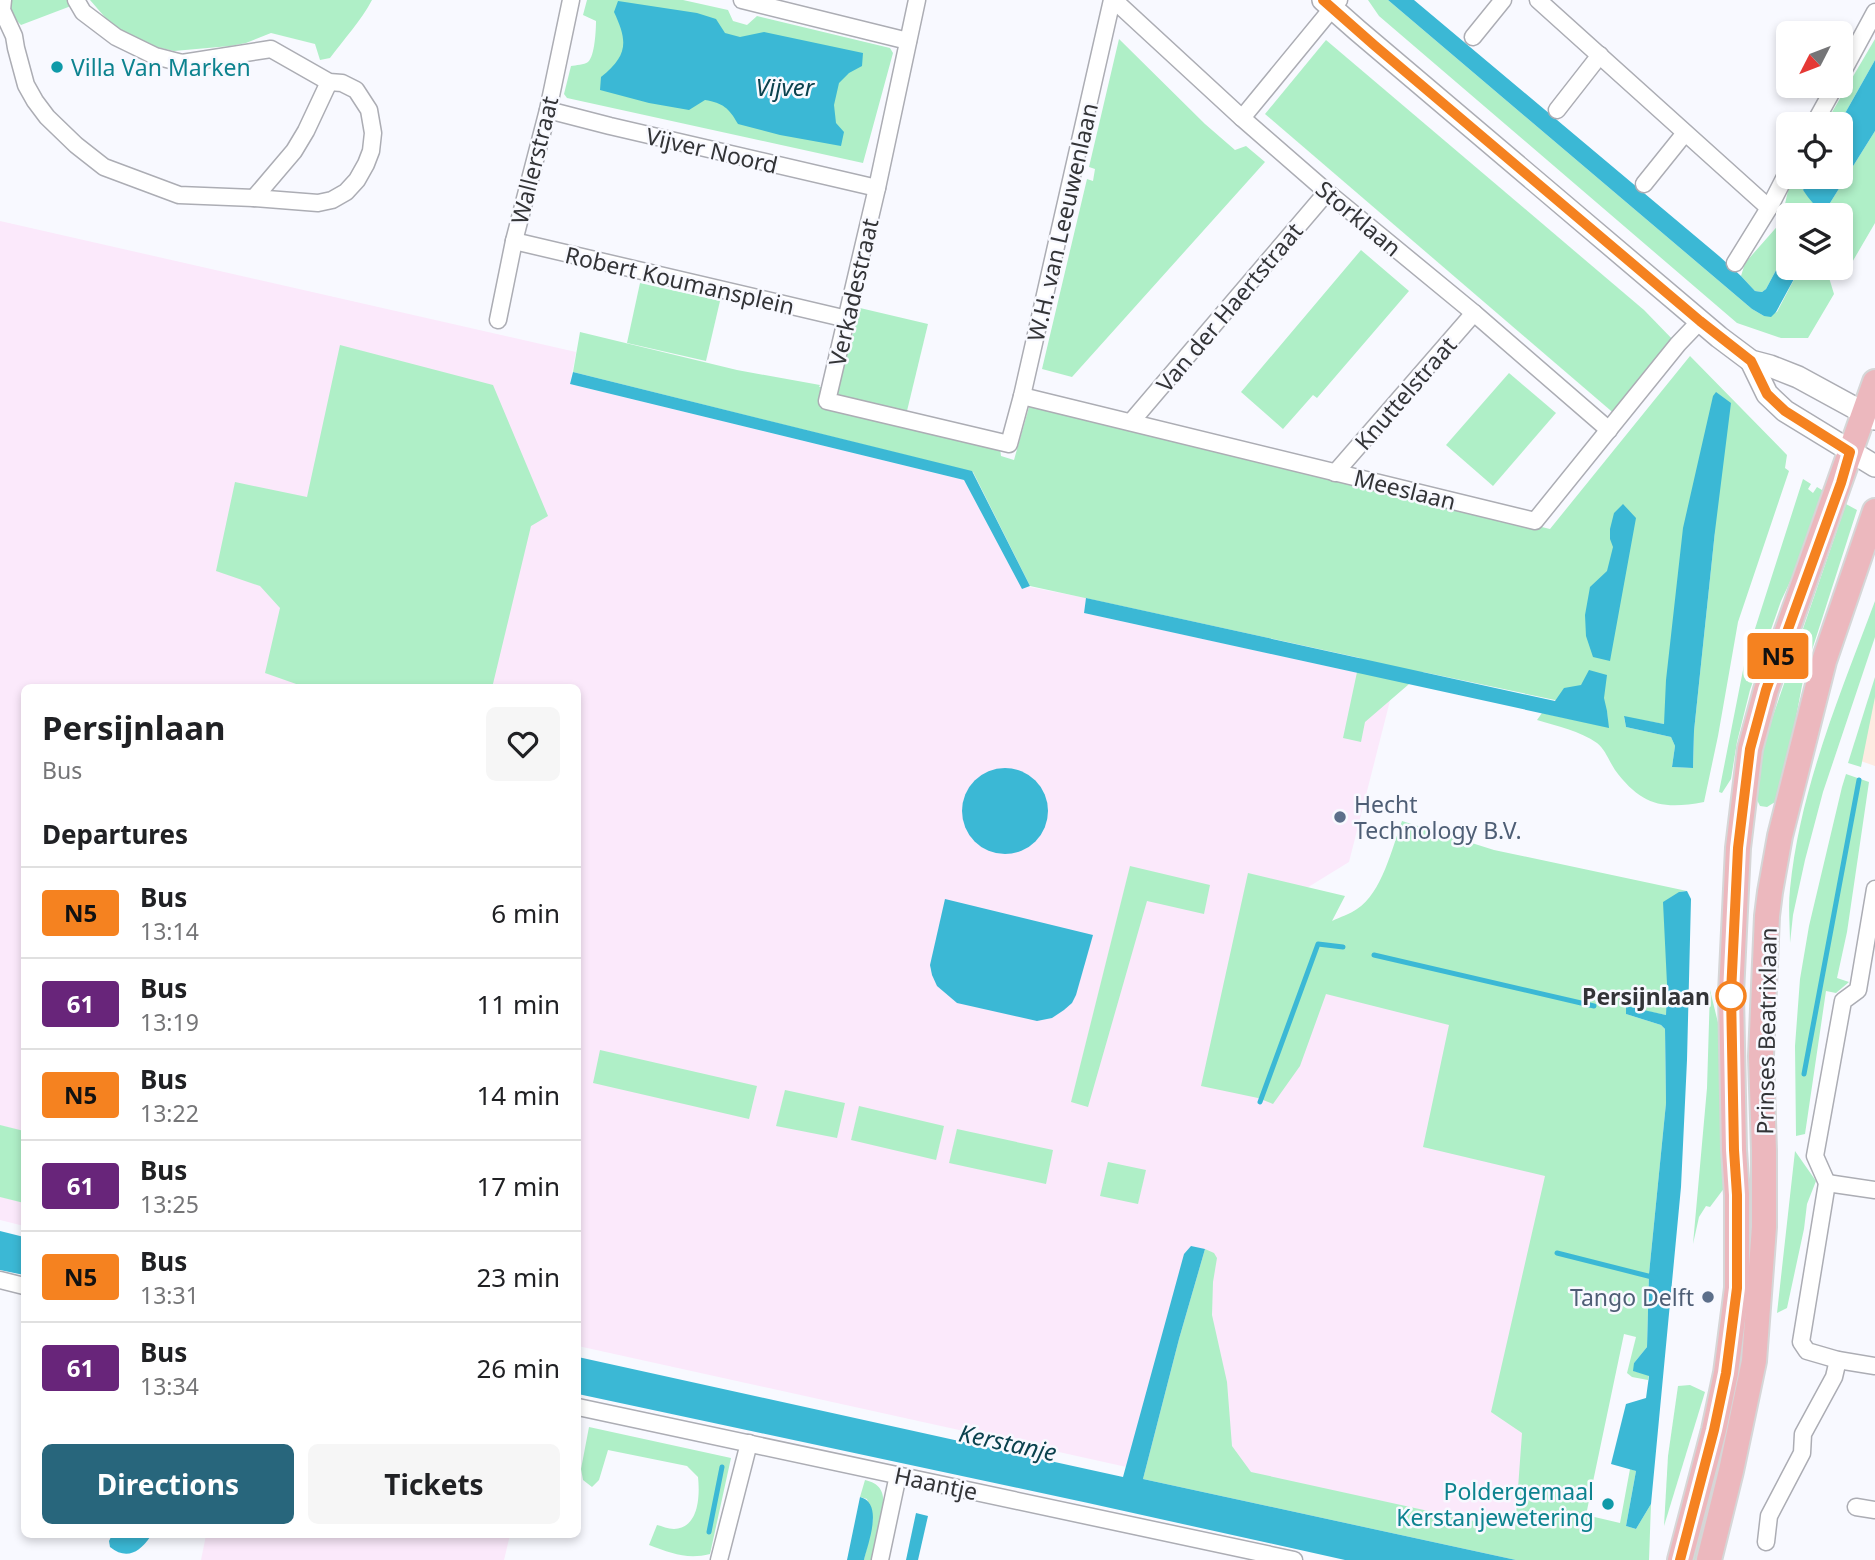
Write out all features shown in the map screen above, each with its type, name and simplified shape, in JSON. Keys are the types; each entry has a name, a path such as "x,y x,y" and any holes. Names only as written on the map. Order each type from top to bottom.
{"main road":[{"path":"1331,3 1700,321 1751,361 1798,377 1870,416"},
{"path":"1751,361 1767,394 1785,411 1875,466"},
{"name":"Prinses Beatrixlaan","path":"1680,1560 1726,1373 1737,1288 1731,993 1738,848 1750,749 1766,690 1850,452 1870,416 1875,382"},
{"name":"Prinses Beatrixlaan","path":"1709,1560 1754,1362 1765,1151 1762,1020 1767,916 1774,870 1824,661 1875,511"}],"street":[{"path":"3,0 2,9 14,36 26,85 35,101 47,117 76,145 104,167 179,195 318,203 332,200 346,192 357,180 371,151 373,133 369,110 356,90 342,83 329,82 271,49 182,63 155,56 116,37 80,6"},
{"name":"Wallerstraat","path":"498,320 571,0"},
{"path":"742,0 908,41"},
{"name":"Verkadestraat","path":"917,0 877,188 827,401 1009,444"},
{"name":"Storklaan","path":"1113,0 1326,192 1474,313 1609,430"},
{"name":"W.H. van Leeuwenlaan","path":"1009,444 1023,396 1113,0"},
{"path":"1473,37 1503,0"},
{"path":"1538,0 1769,208"},
{"path":"1242,118 1331,3"},
{"path":"1853,53 1875,12"},
{"path":"1557,110 1600,55"},
{"path":"254,198 294,151 329,82"},
{"name":"Vijver Noord","path":"548,110 877,188"},
{"path":"1644,184 1685,132"},
{"path":"1735,263 1779,189"},
{"name":"Van der Haertstraat","path":"1131,422 1326,192"},
{"name":"Robert Koumansplein","path":"514,241 847,319"},
{"name":"Knuttelstraat","path":"1335,472 1474,313"},
{"name":"Meeslaan","path":"1023,396 1535,521 1678,344 1700,321"},
{"path":"1875,889 1858,990 1843,1001 1815,1156 1827,1183 1801,1342 1807,1351 1838,1360 1875,1366"},
{"path":"1827,1183 1875,1190"},
{"path":"0,1280 21,1285"},
{"path":"1766,1542 1769,1516 1802,1453 1803,1434 1834,1377 1838,1360"},
{"name":"Haantje","path":"581,1408 1294,1560"},
{"path":"719,1560 749,1443"},
{"path":"880,1560 898,1475"},
{"path":"1856,1507 1875,1510"}],"shaded area":[{"path":"0,221 576,352 570,384 964,480 1022,588 1030,587 1086,598 1084,613 1395,681 1349,862 1245,926 1599,1007 1507,1558 1122,1466 581,1347 581,684 21,684 21,1225 0,1220"},
{"path":"1875,691 1875,766 1855,759"},
{"path":"205,1538 509,1538 504,1560 201,1560"}],"green space":[{"path":"0,0 80,0 21,25"},
{"path":"90,0 372,0 358,23 330,58 320,60 315,44 271,33 230,46 174,51 140,43 116,30"},
{"name":"Vijver","path":"587,0 683,0 728,10 733,21 747,25 757,16 890,48 893,53 863,163 567,98 564,94 571,66 588,62 594,48 596,21 583,15"},
{"path":"1368,0 1388,0 1752,309 1764,316 1777,312 1794,280 1830,280 1834,294 1808,338 1781,338 1737,323 1379,16"},
{"path":"1119,39 1235,150 1246,146 1265,162 1072,377 1042,369 1087,179 1093,181 1095,169 1089,167"},
{"path":"1875,39 1875,60 1846,112 1832,112 1840,98 1853,98 1853,76"},
{"path":"1326,40 1644,310 1678,345 1617,416 1265,114"},
{"path":"1875,131 1875,223 1853,261 1853,203 1830,203 1839,189 1853,189 1853,166"},
{"path":"1788,189 1803,190 1817,203 1785,203"},
{"path":"1776,228 1776,270 1762,292 1755,291 1741,276 1745,263"},
{"path":"1361,250 1409,291 1317,398 1313,395 1283,429 1241,392"},
{"path":"640,283 720,301 706,361 627,343"},
{"path":"860,308 928,324 906,415 835,397"},
{"path":"580,332 737,370 820,385 820,395 1000,448 1001,456 1014,460 1029,407 1134,428 1550,529 1690,356 1787,455 1785,468 1789,471 1738,622 1704,802 1664,805 1644,798 1634,791 1615,770 1597,743 1576,732 1537,720 1542,713 1608,727 1607,711 1423,672 1365,722 1361,742 1343,738 1360,658 1030,586 973,472 573,372","holes":["1715,531 1694,731 1693,768 1672,767 1675,746 1671,737 1626,727 1624,717 1664,724"]},
{"path":"340,345 493,385 548,516 531,526 493,684 296,684 265,673 280,608 260,586 216,571 235,482 307,497"},
{"path":"1509,373 1556,413 1493,486 1446,445"},
{"path":"1803,479 1811,484 1808,489 1813,493 1817,487 1827,493 1812,535 1781,601 1750,690 1731,779 1722,793 1719,792 1745,660"},
{"path":"1846,504 1857,510 1804,675 1782,792 1775,802 1767,807 1760,806 1756,798 1764,742"},
{"path":"1875,601 1875,637 1823,792 1805,860 1790,943 1790,889 1795,851 1812,778 1835,707"},
{"path":"1875,677 1875,697 1861,767 1848,763"},
{"path":"1846,774 1869,782 1847,932 1837,978 1849,982 1836,993 1826,991 1805,1134 1796,1136 1795,1046 1800,979 1809,926"},
{"path":"1402,821 1494,850 1687,891 1679,892 1667,984 1666,1015 1626,1007 1626,1014 1661,1025 1665,1029 1666,1103 1649,1274 1647,1347 1634,1363 1634,1371 1649,1375 1648,1380 1632,1377 1627,1373 1636,1337 1624,1334 1586,1515 1620,1523 1630,1469 1636,1471 1626,1526 1636,1529 1651,1504 1649,1560 1516,1560 1143,1479 1205,1249 1214,1253 1217,1258 1212,1315 1227,1382 1232,1446 1251,1472 1515,1530 1522,1433 1491,1412 1545,1176 1423,1147 1449,1025 1326,994 1300,1066 1273,1104 1258,1098 1201,1086 1248,873 1345,896 1332,921 1357,909 1373,892 1385,869"},
{"path":"1130,866 1210,885 1204,914 1147,901 1088,1107 1071,1102"},
{"path":"1710,990 1722,1039 1728,1183 1699,1217 1693,1244 1707,1088"},
{"path":"600,1050 757,1086 749,1119 593,1083"},
{"path":"785,1090 845,1103 837,1138 776,1126"},
{"path":"859,1106 944,1126 936,1160 851,1140"},
{"path":"0,1125 21,1130 21,1202 0,1197"},
{"path":"957,1129 1053,1150 1046,1184 949,1163"},
{"path":"1795,1151 1816,1181 1807,1204 1787,1308 1777,1313"},
{"path":"1108,1162 1146,1170 1138,1204 1100,1196"},
{"path":"1690,1385 1705,1392 1664,1526 1668,1456 1678,1386"},
{"path":"1725,1424 1729,1425 1699,1560 1688,1560"},
{"path":"589,1427 731,1458 710,1554 686,1556 649,1545 657,1525 672,1529 689,1523 698,1502 698,1477 687,1466 608,1450 599,1480 592,1487 583,1480 581,1469"},
{"path":"865,1480 879,1487 883,1498 871,1560 864,1560 873,1520 867,1499 860,1497"}],"water":[{"path":"1388,0 1414,0 1719,256 1755,291 1762,292 1766,289 1776,270 1776,280 1793,280 1771,317 1752,309"},
{"name":"Vijver","path":"618,1 697,13 716,19 725,33 740,37 764,32 863,53 862,66 839,83 834,105 836,123 844,132 841,146 738,124 725,107 711,101 705,100 689,110 600,90 601,77 616,62 623,48 622,32 614,12"},
{"path":"1875,60 1875,131 1853,166 1853,112 1846,112"},
{"path":"1839,189 1830,203 1813,203 1803,190"},
{"path":"573,372 972,471 1030,586 1022,589 964,480 570,384"},
{"path":"1716,392 1731,403 1694,731 1693,768 1672,767 1675,746 1671,737 1626,727 1624,716 1664,724 1666,680 1683,528"},
{"path":"1623,504 1636,518 1610,661 1593,657 1586,636 1585,615 1590,587 1607,571 1613,547 1610,529 1614,513"},
{"path":"1086,598 1555,701 1564,688 1581,685 1589,670 1607,675 1604,698 1609,728 1084,613"},
{"path":"1005,768 1021,772 1035,781 1044,795 1048,811 1044,827 1035,841 1021,850 1005,854 989,850 975,841 966,827 962,811 966,795 975,781 989,772"},
{"path":"1687,891 1691,899 1681,1187 1651,1504 1636,1529 1626,1526 1636,1471 1611,1464 1626,1404 1646,1398 1649,1376 1633,1371 1634,1363 1647,1347 1649,1274 1666,1103 1665,1029 1661,1025 1626,1014 1626,1006 1666,1015 1663,902 1679,892"},
{"path":"945,899 1093,935 1072,1003 1052,1018 1037,1021 957,1003 937,986 930,965"},
{"path":"0,1231 21,1236 21,1274 0,1270"},
{"path":"1191,1246 1205,1249 1143,1479 1516,1560 1345,1560 581,1395 581,1358 1123,1477 1184,1254"},
{"path":"860,1497 871,1507 871,1534 864,1560 847,1560"},
{"path":"916,1513 928,1516 918,1560 906,1560"},
{"path":"110,1538 149,1538 137,1551 127,1554 110,1547"}],"waterway":[{"path":"1804,1074 1859,780"},
{"path":"1260,1102 1318,944 1343,947"},
{"path":"1374,955 1594,1006"},
{"path":"1557,1253 1656,1278"},
{"path":"709,1532 722,1467"}],"bus line":[{"name":"N5","path":"1323,0 1700,321 1751,361 1767,394 1785,411 1850,452 1766,690 1750,749 1738,848 1731,993 1737,1288 1726,1373 1680,1560"}],"place":[{"name":"Villa Van Marken","path":"57,67"},
{"name":"Hecht Technology B.V.","path":"1340,817"},
{"name":"Persijnlaan","path":"1731,996"},
{"name":"Tango Delft","path":"1708,1297"},
{"name":"Poldergemaal Kerstanjewetering","path":"1608,1504"}],"water label":[{"name":"Kerstanje","path":"1008,1442"}]}
